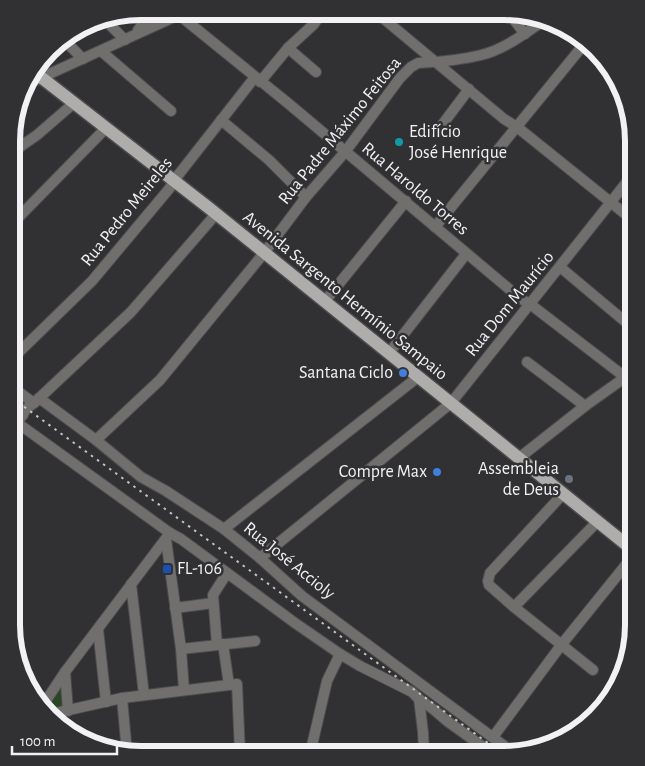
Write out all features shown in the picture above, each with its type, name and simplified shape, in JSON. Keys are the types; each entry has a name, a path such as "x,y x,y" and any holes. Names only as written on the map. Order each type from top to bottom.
{"main road":[{"name":"Avenida Sargento Hermínio Sampaio","path":"39,76 175,181 625,544"}],"street":[{"path":"130,37 147,20"},
{"path":"40,74 83,59 167,20"},
{"name":"Rua Haroldo Torres","path":"190,20 258,80 521,299 625,374"},
{"name":"Rua Pedro Meireles","path":"20,350 92,281 175,181 221,120 317,20"},
{"path":"385,20 504,119 517,126 625,214"},
{"path":"515,21 525,34"},
{"path":"111,24 130,37"},
{"name":"Rua Padre Máximo Feitosa","path":"96,440 160,380 306,197 345,152 400,78 411,67 418,63 436,62 492,52 525,34 537,24"},
{"path":"68,44 83,59"},
{"path":"288,48 316,72"},
{"path":"435,226 581,48"},
{"path":"101,51 172,111"},
{"path":"442,125 469,89"},
{"path":"20,147 37,135 74,103"},
{"path":"221,120 269,160 306,197"},
{"path":"20,216 106,128"},
{"name":"Rua Dom Maurício","path":"260,558 451,403 625,184"},
{"path":"325,301 406,202"},
{"path":"20,416 131,312 216,214"},
{"path":"389,353 466,254"},
{"path":"560,267 625,321"},
{"path":"527,362 586,406"},
{"path":"224,529 418,377"},
{"path":"519,458 586,406 625,382"},
{"name":"Rua José Accioly","path":"20,391 37,400 96,440 141,477 224,529 302,596 505,746"},
{"path":"20,421 168,536 181,540 340,654 412,692 482,746"},
{"path":"563,494 490,574 488,581 514,607 593,670"},
{"path":"514,607 598,521"},
{"path":"46,700 65,672 168,536"},
{"path":"168,536 184,690"},
{"path":"493,737 562,644 625,567"},
{"path":"227,573 213,595 213,603 220,645 233,684 239,746"},
{"path":"132,584 144,695"},
{"path":"175,608 213,603"},
{"path":"98,629 106,702"},
{"path":"180,649 255,641"},
{"path":"312,746 328,682 340,654"},
{"path":"65,672 68,711"},
{"path":"57,713 122,698 233,684"},
{"path":"122,698 126,745"},
{"path":"419,699 424,746"}],"green space":[{"path":"60,687 64,707 54,710 48,703"}],"railway":[{"path":"20,404 492,746"}],"place":[{"name":"Edifício José Henrique","path":"399,142"},
{"name":"Santana Ciclo","path":"403,373"},
{"name":"Compre Max","path":"437,472"},
{"name":"Assembleia de Deus","path":"569,479"},
{"name":"FL-106","path":"167,569"}]}
